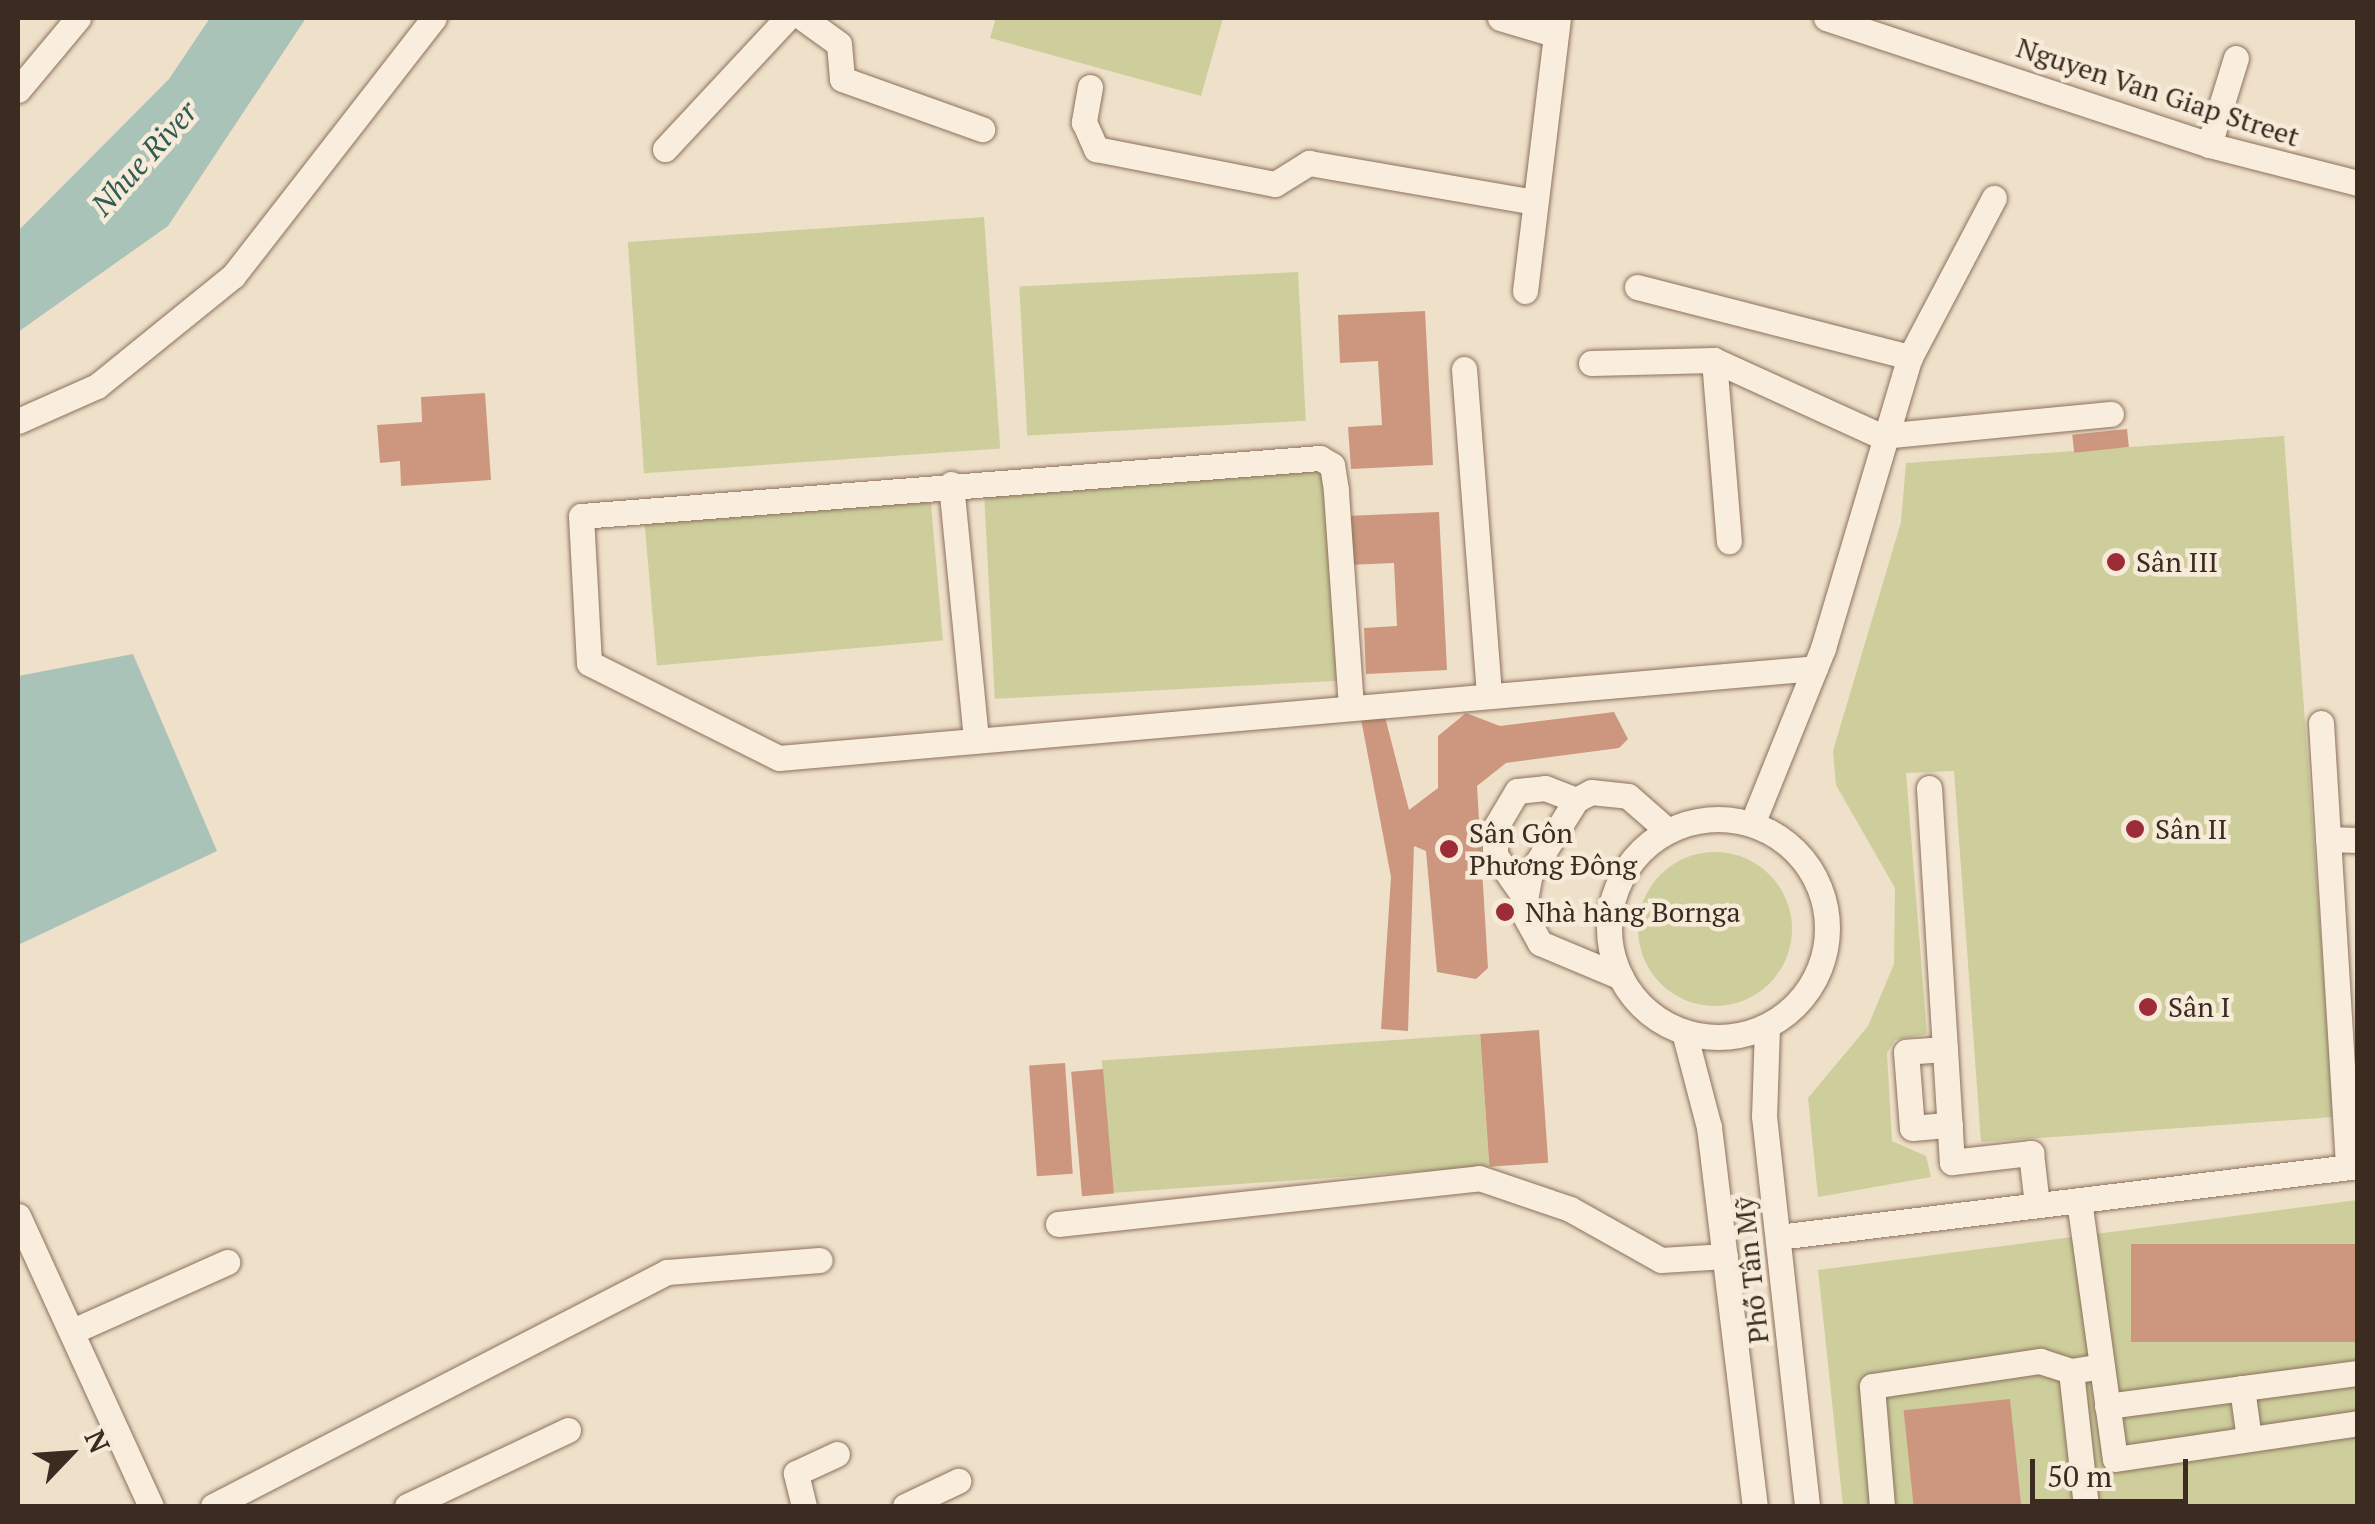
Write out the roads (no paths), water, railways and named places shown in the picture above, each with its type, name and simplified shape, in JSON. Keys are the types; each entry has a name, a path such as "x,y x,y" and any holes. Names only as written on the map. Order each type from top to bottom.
{"street":[{"path":"18,90 78,18"},
{"path":"18,420 97,386 233,276 434,18"},
{"path":"665,150 787,18"},
{"path":"802,18 839,44 842,79 982,129"},
{"path":"1500,18 1556,26 1525,291"},
{"name":"Nguyen Van Giap Street","path":"1826,18 2208,146 2358,182"},
{"path":"2208,146 2236,58"},
{"path":"1090,87 1084,122 1096,149 1274,184 1309,163 1535,202"},
{"path":"1752,824 1815,668 1881,436 1910,357 1994,198"},
{"path":"1637,287 1910,357"},
{"path":"1714,360 1729,541"},
{"path":"1591,363 1714,360 1881,436 2111,414"},
{"path":"1464,368 1489,695"},
{"path":"1351,707 1336,490 1332,465 1320,458 581,516 589,663 780,758 1815,668"},
{"path":"951,484 976,740"},
{"path":"1778,1238 2353,1166 2322,723"},
{"path":"1576,800 1545,788 1518,791 1496,828 1495,855 1523,895 1540,943 1621,977 1658,1020 1684,1032 1740,1036 1766,1026 1818,975 1824,902 1810,868 1752,824 1709,820 1668,831 1640,851 1610,911 1621,977"},
{"path":"1929,788 1952,1162 2030,1154 2036,1206"},
{"path":"1523,895 1576,800 1591,792 1628,796 1668,831"},
{"path":"2328,839 2358,840"},
{"name":"Phố Tân Mỹ","path":"1766,1026 1764,1116 1806,1506"},
{"name":"Phố Tân Mỹ","path":"1684,1032 1710,1127 1755,1506"},
{"path":"1945,1049 1906,1052 1912,1128 1950,1125"},
{"path":"1058,1224 1478,1178 1570,1210 1661,1260 1725,1256"},
{"path":"2079,1200 2114,1459 2358,1423"},
{"path":"18,1216 151,1506"},
{"path":"213,1506 666,1272 820,1260"},
{"path":"73,1331 227,1262"},
{"path":"1882,1506 1872,1386 2040,1360 2072,1371 2102,1366"},
{"path":"2072,1371 2086,1506"},
{"path":"2107,1406 2358,1373"},
{"path":"2242,1388 2249,1439"},
{"path":"407,1506 568,1430"},
{"path":"804,1506 796,1473 837,1454"},
{"path":"905,1506 958,1481"}],"water":[{"name":"Nhue River","path":"210,18 306,18 168,226 18,332 18,231 169,79"},
{"path":"133,654 217,851 18,945 18,676"}],"place":[{"name":"Sân III","path":"2116,562"},
{"name":"Sân II","path":"2135,829"},
{"name":"Sân Gôn Phương Đông","path":"1449,849"},
{"name":"Nhà hàng Bornga","path":"1505,912"},
{"name":"Sân I","path":"2148,1007"}]}
